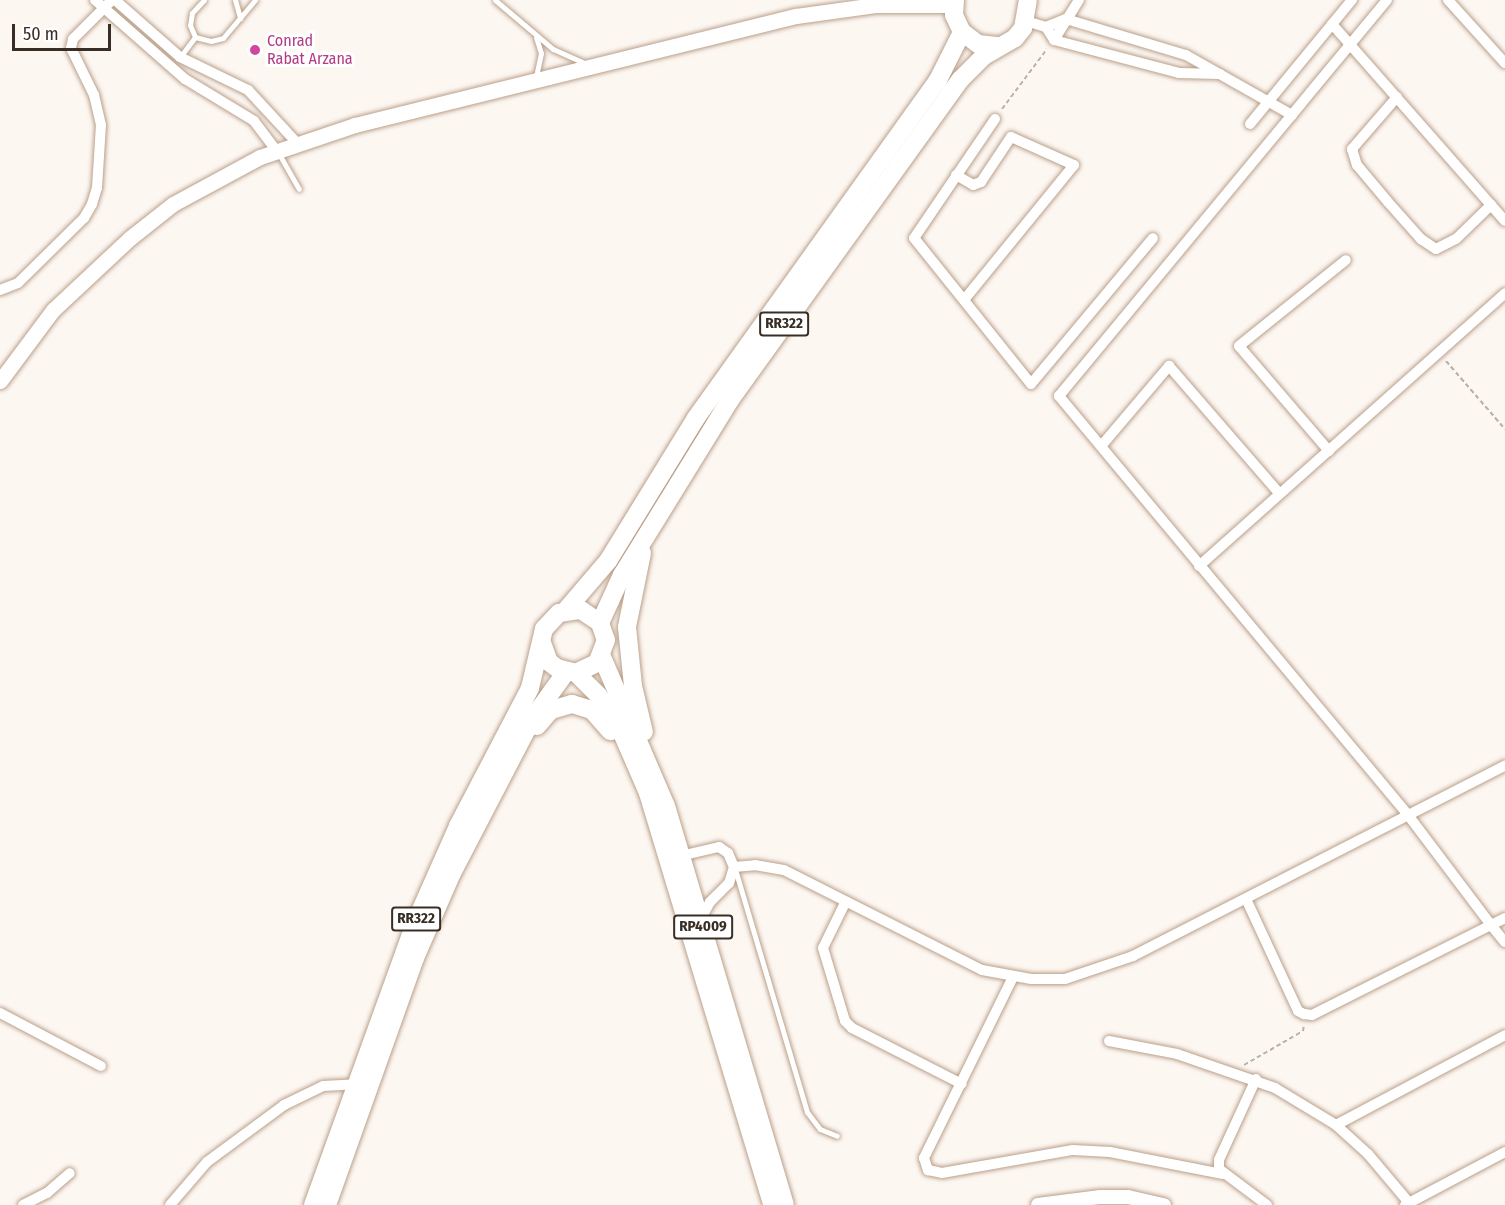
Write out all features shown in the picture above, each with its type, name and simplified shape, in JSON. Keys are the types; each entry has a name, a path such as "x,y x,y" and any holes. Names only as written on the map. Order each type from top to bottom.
{"main road":[{"path":"1026,21 1028,0"},
{"path":"0,381 53,310 130,238 172,204 218,176 297,143 592,65 796,16 875,5 955,2 962,32 978,44 997,46"},
{"name":"RR322","path":"327,1205 416,958 452,873 505,768 540,706 571,673 591,668 602,657 606,640 600,623 615,586 712,427 788,318 961,79 997,46 1015,38 1026,21"},
{"name":"RR322","path":"314,1205 356,1084 429,889 523,704 548,622 566,610 608,561 696,418 938,80 962,32"},
{"path":"643,764 627,627 637,570 655,519"},
{"path":"566,610 581,610 600,623"},
{"path":"542,643 549,662 571,673"},
{"name":"RP4009","path":"602,657 680,856 701,919 785,1205"},
{"name":"RP4009","path":"571,673 608,709 643,764 662,836 772,1205"},
{"path":"505,768 543,717 572,704 600,716 643,764"}],"street":[{"path":"94,0 111,3 180,57 248,90 297,143"},
{"path":"1054,40 1079,0"},
{"path":"1250,124 1352,0"},
{"path":"1387,0 1059,396 1409,816 1505,942"},
{"path":"1448,0 1505,63"},
{"path":"111,3 185,79 254,121 277,151"},
{"path":"0,290 18,283 84,218 95,196 101,142 98,110 71,48 74,39 111,3"},
{"path":"1026,21 1046,27 1066,19 1186,55 1270,100 1292,115"},
{"path":"1332,24 1505,221"},
{"path":"1046,27 1054,40 1179,73 1220,74"},
{"path":"1397,97 1352,149 1357,165 1388,202 1421,239 1436,249 1456,239 1491,205"},
{"path":"254,121 267,108"},
{"path":"995,119 914,238 1031,384 1153,238"},
{"path":"956,175 973,185 981,182 1011,137 1074,165 964,300"},
{"path":"1329,451 1239,346 1346,260"},
{"path":"1199,566 1505,293"},
{"path":"1102,445 1169,366 1279,493"},
{"path":"734,867 775,867 955,960 1013,977 1065,979 1102,968 1247,901 1505,766"},
{"path":"680,856 719,848 728,853 734,867 729,883 710,902 701,919"},
{"path":"1247,901 1298,1011 1312,1015 1505,918"},
{"path":"846,903 823,948 846,1021 852,1028 962,1083"},
{"path":"1013,977 924,1158 928,1170 942,1173 1073,1150 1110,1152 1222,1174 1267,1205"},
{"path":"0,1013 100,1066"},
{"path":"1336,1125 1505,1035"},
{"path":"1109,1041 1177,1054 1256,1079 1336,1125 1368,1154 1408,1204 1505,1152"},
{"path":"1222,1174 1219,1160 1256,1079"},
{"path":"170,1205 207,1162 284,1105 323,1086 356,1084"},
{"path":"23,1205 47,1193 70,1173"},
{"path":"1038,1205 1128,1197 1164,1205"}],"lane":[{"path":"180,57 195,37 191,17 204,0"},
{"path":"235,0 240,18"},
{"path":"195,37 220,40 255,0"},
{"path":"495,0 535,35 573,60 592,65"},
{"path":"535,35 541,52 535,80"},
{"path":"277,151 299,189"},
{"path":"734,867 807,1112 820,1129 837,1136"}],"path":[{"path":"995,119 1054,40"},
{"path":"1439,354 1505,429"},
{"path":"1233,1071 1304,1031 1304,1014"}],"place":[{"name":"Conrad Rabat Arzana","path":"255,50"}]}
